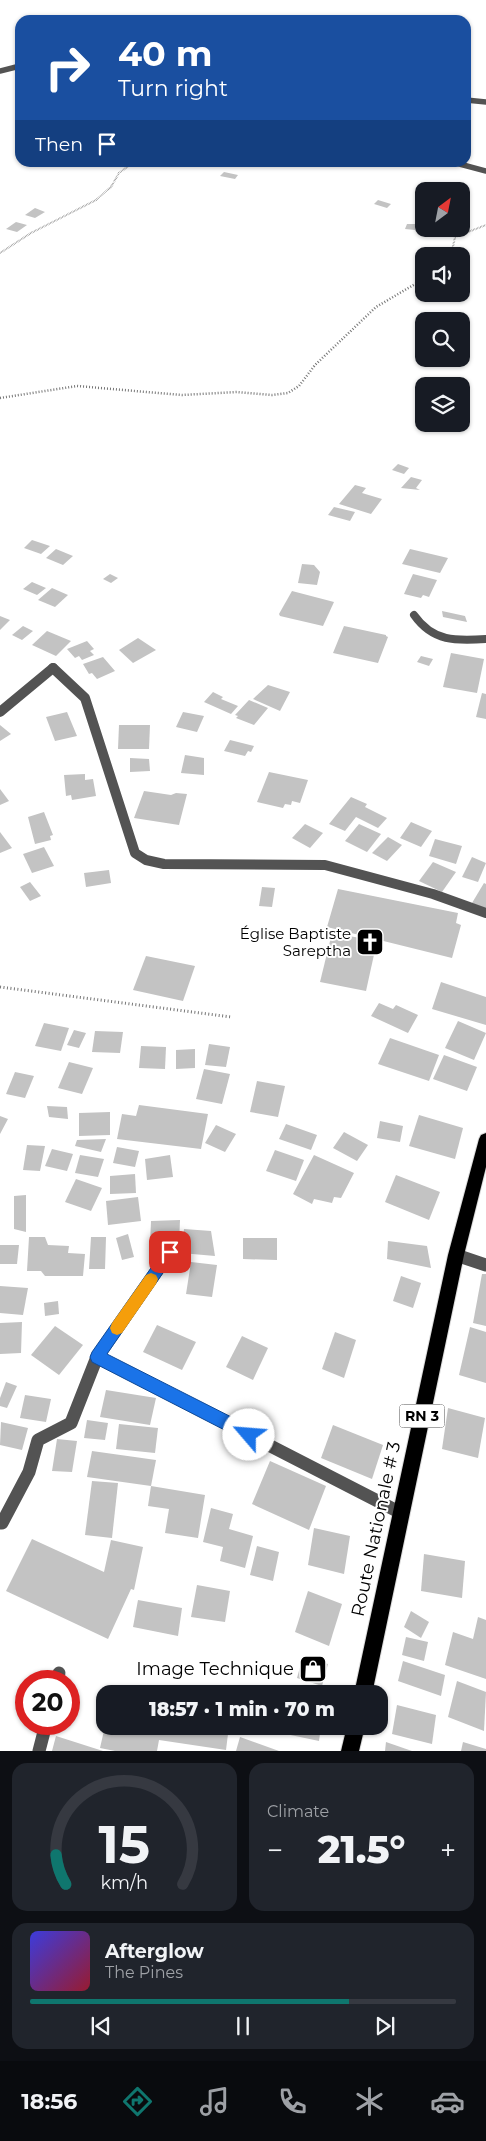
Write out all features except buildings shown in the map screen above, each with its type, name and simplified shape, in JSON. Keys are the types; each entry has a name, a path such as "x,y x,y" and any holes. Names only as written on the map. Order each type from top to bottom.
{"main road":[{"name":"Route Nationale # 3","path":"365,1685 456,1255 486,1139"},
{"path":"350,1751 354,1735"}],"street":[{"path":"0,71 15,67"},
{"path":"471,100 486,102"},
{"path":"471,167 486,171"},
{"path":"414,615 426,630 437,636 461,641 486,639"},
{"path":"0,712 53,668 85,698 135,853 146,860 164,864 325,864 433,894 486,914"},
{"path":"0,1523 2,1523 29,1472 38,1440 72,1423 97,1357 170,1252"},
{"path":"456,1255 486,1265"},
{"path":"97,1357 402,1513"},
{"path":"40,1751 44,1735"}],"path":[{"path":"0,253 31,233 96,200 111,187 119,173 127,167"},
{"path":"453,247 455,236 486,226"},
{"path":"0,398 77,386 182,395 237,392 272,395 288,393 299,386 315,365 376,307 415,284"},
{"path":"0,987 230,1017"}],"slow traffic":[{"path":"117,1328 151,1279"}],"place":[{"name":"Église Baptiste Sareptha","path":"370,942"},
{"name":"Image Technique","path":"313,1669"}],"route":[{"path":"170,1252 97,1357 249,1435"}]}
